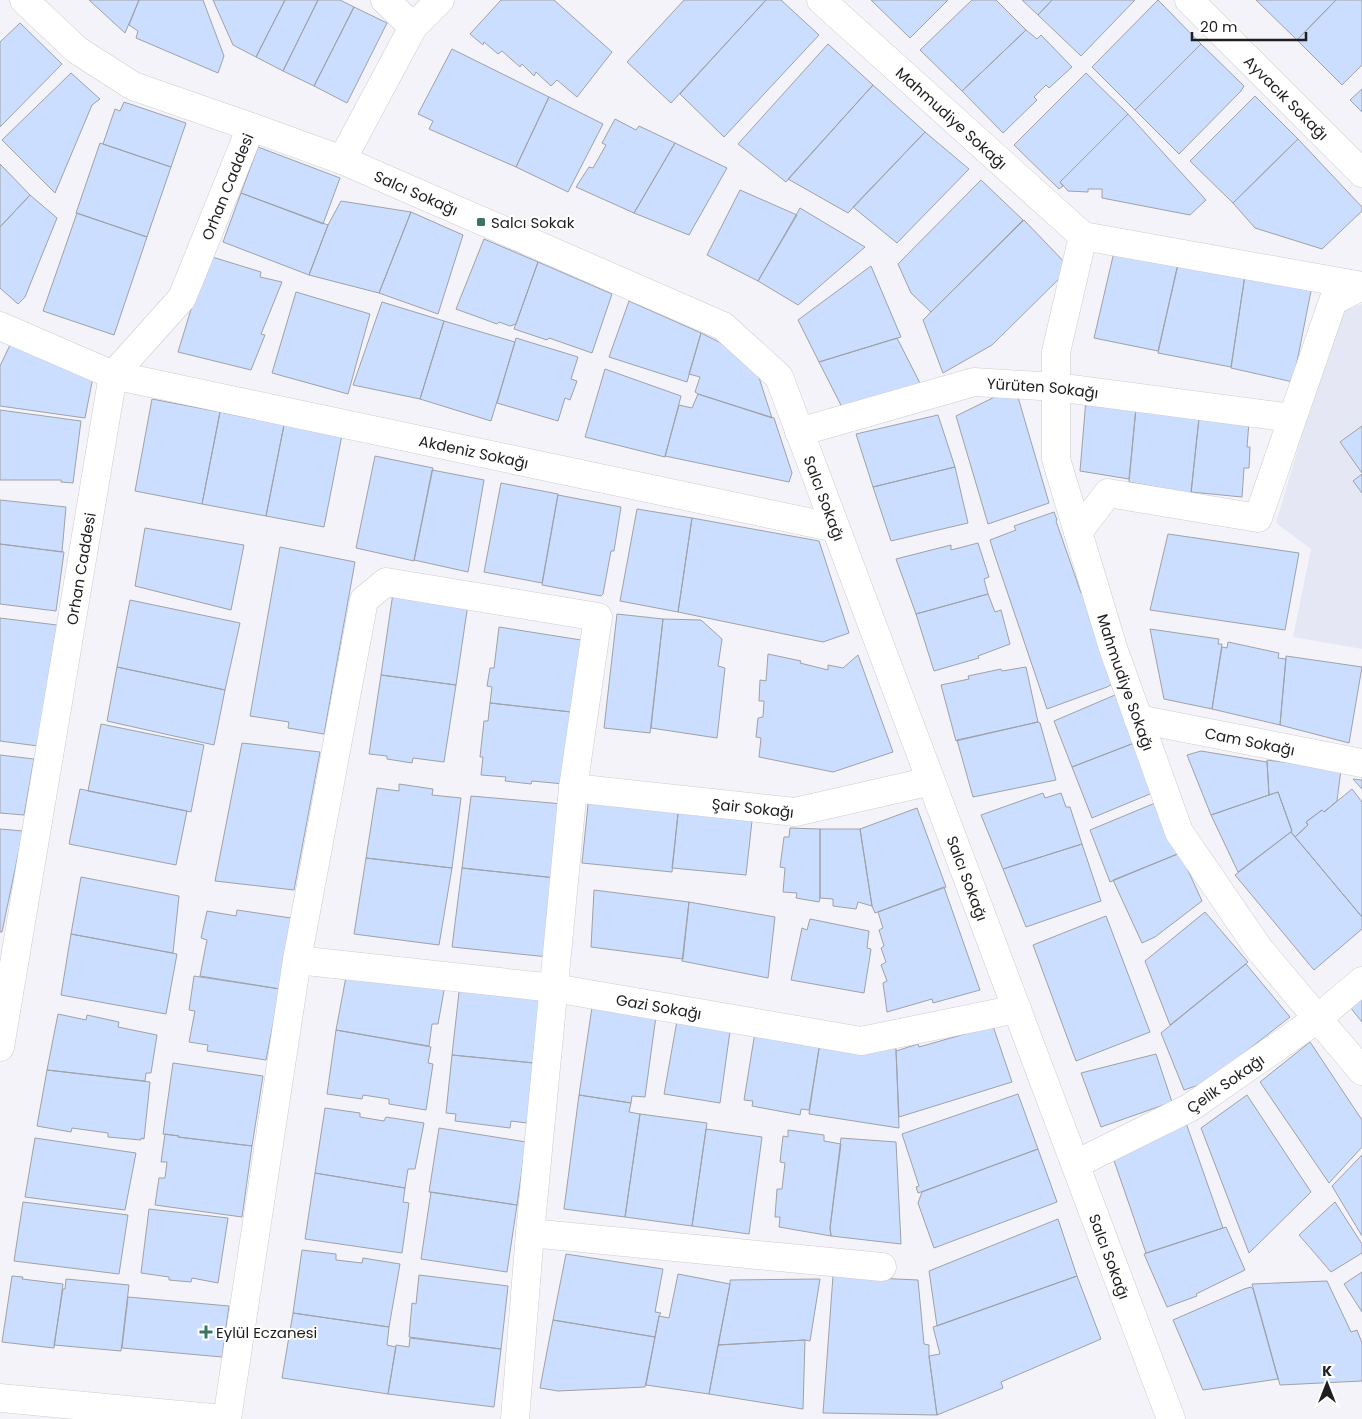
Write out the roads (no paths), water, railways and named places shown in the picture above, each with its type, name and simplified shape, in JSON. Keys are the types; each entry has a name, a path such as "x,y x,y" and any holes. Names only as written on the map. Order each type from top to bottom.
{"street":[{"name":"Salcı Sokağı","path":"24,0 77,50 133,86 342,160 722,326 779,377 1171,1419"},
{"path":"385,0 413,27"},
{"path":"342,160 413,27 440,0"},
{"name":"Mahmudiye Sokağı","path":"821,0 1083,236 1056,352 1056,459 1113,648 1179,832 1259,948 1362,1071"},
{"name":"Ayvacık Sokağı","path":"1189,0 1362,173"},
{"name":"Orhan Caddesi","path":"0,1046 113,376 182,298 251,127"},
{"path":"1083,236 1362,286"},
{"path":"1078,532 1108,493 1258,518 1333,301 1362,286"},
{"name":"Akdeniz Sokağı","path":"0,326 113,376 836,528"},
{"name":"Yürüten Sokağı","path":"800,432 974,382 1056,388 1292,418"},
{"path":"0,1398 225,1419 297,960 364,600 386,582 598,617 573,788 530,1232 515,1419"},
{"name":"Cam Sokağı","path":"1138,719 1362,763"},
{"name":"Şair Sokağı","path":"573,788 795,812 931,781"},
{"name":"Gazi Sokağı","path":"297,960 554,988 861,1041 1017,1009"},
{"name":"Çelik Sokağı","path":"1076,1164 1191,1107 1317,1019 1362,981"},
{"path":"530,1232 882,1267"}],"place":[{"name":"Salcı Sokak","path":"481,222"},
{"name":"Eylül Eczanesi","path":"206,1332"}]}
